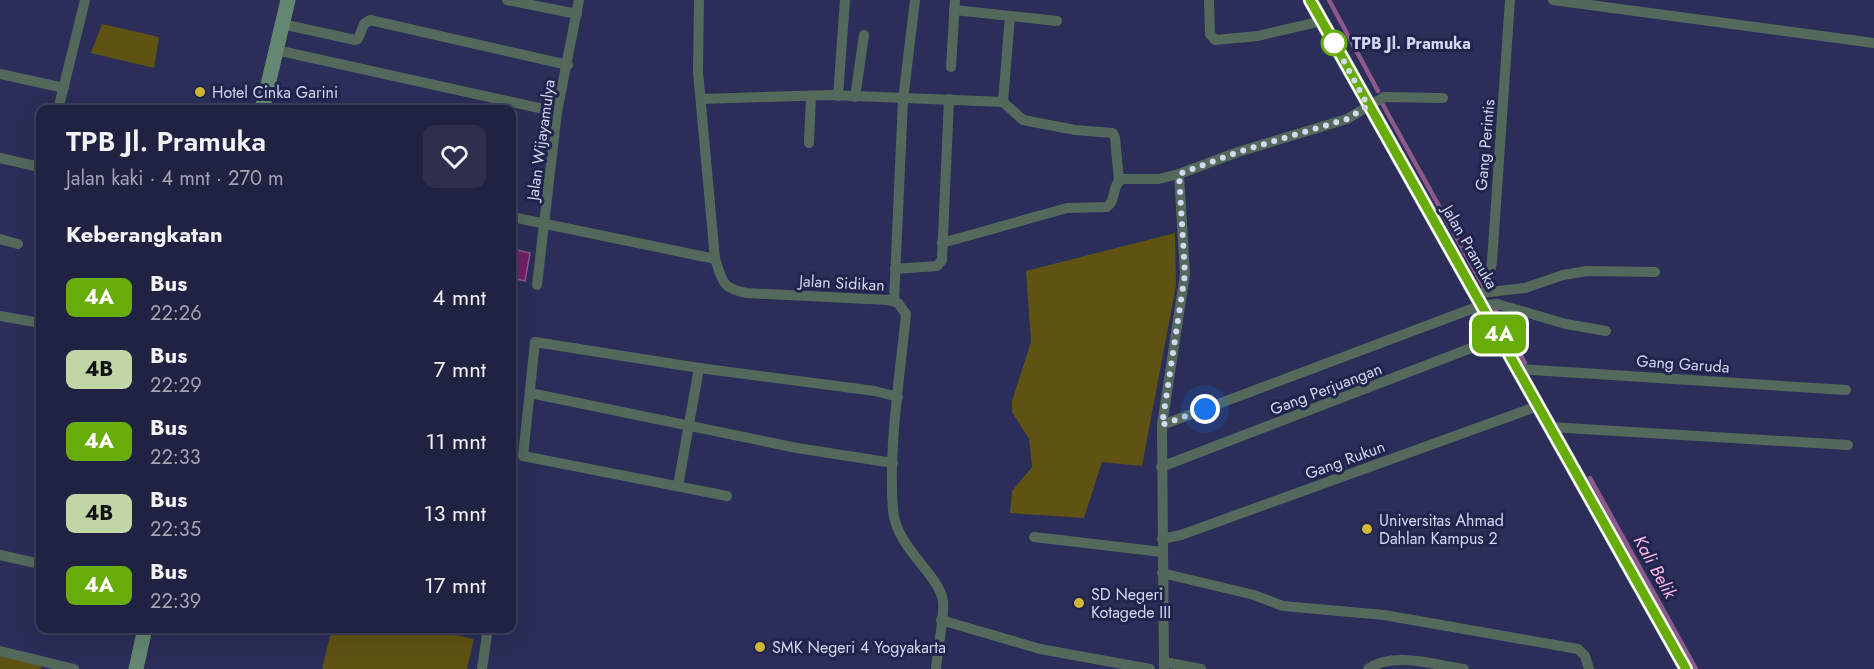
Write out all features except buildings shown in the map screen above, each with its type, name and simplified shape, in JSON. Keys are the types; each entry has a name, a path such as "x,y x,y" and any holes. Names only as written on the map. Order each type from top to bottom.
{"main road":[{"path":"263,105 288,0"},
{"name":"Jalan Pramuka","path":"1310,0 1368,106 1487,297 1500,337 1686,669"},
{"path":"136,669 144,633"}],"street":[{"path":"59,105 85,0"},
{"path":"507,0 576,14"},
{"name":"Jalan Wijayamulya","path":"537,285 557,112 579,0"},
{"name":"Jalan Sidikan","path":"699,0 698,72 715,259 723,283 740,292 894,301 906,314 893,464 893,512 910,552 941,594 944,608 936,669"},
{"path":"838,96 845,0"},
{"path":"894,301 903,100 915,0"},
{"path":"1209,0 1210,34 1217,41 1258,36 1322,21"},
{"name":"Gang Perintis","path":"1487,297 1510,0"},
{"path":"1553,0 1874,44"},
{"path":"951,67 954,5 1011,16 1057,21"},
{"path":"1004,102 1011,16"},
{"path":"282,24 355,40 358,39 364,24 370,20 568,65"},
{"path":"855,97 864,35"},
{"path":"276,50 557,112"},
{"path":"0,74 64,88"},
{"path":"809,143 811,96"},
{"path":"701,99 838,96 1004,102 1023,120 1075,130 1105,131 1115,138 1119,180 1112,203 1107,207 1067,208 942,243"},
{"path":"1119,180 1159,179 1179,174 1238,152 1347,119 1384,97 1443,98"},
{"path":"895,269 937,266 942,260 949,99"},
{"path":"0,158 36,166"},
{"path":"1179,174 1185,274 1162,425 1164,666 1201,669"},
{"path":"516,218 715,259"},
{"path":"0,239 18,244"},
{"path":"1162,425 1487,297 1525,288 1563,275 1587,271 1655,272"},
{"path":"1487,297 1566,324 1606,331"},
{"path":"0,315 36,322"},
{"name":"Gang Perjuangan","path":"1161,467 1500,337"},
{"path":"727,496 523,456 535,342 699,368 844,386 898,397"},
{"path":"678,486 699,368"},
{"name":"Gang Garuda","path":"1518,369 1846,390"},
{"path":"530,393 688,426 893,464"},
{"name":"Gang Rukun","path":"1162,540 1538,406"},
{"path":"1550,427 1848,445"},
{"path":"1034,537 1162,552"},
{"path":"0,555 36,563"},
{"path":"1162,573 1254,595 1283,606 1384,615 1578,649 1585,656 1589,669"},
{"path":"941,621 1048,651 1150,669"},
{"path":"482,669 487,633"},
{"path":"0,651 74,669"},
{"path":"1368,669 1379,663 1396,660 1464,669"}],"shaded area":[{"path":"102,24 159,37 154,68 91,53"},
{"path":"1175,233 1176,285 1142,466 1102,462 1084,518 1010,513 1012,491 1032,467 1029,439 1012,412 1012,401 1031,342 1026,271"},
{"path":"516,250 530,253 525,281 516,279"},
{"path":"331,633 446,633 474,639 467,669 322,669"},
{"path":"0,656 42,664 41,669 0,669"}],"waterway":[{"path":"1329,0 1378,91"},
{"path":"1383,105 1485,289"},
{"path":"1493,305 1525,363"},
{"name":"Kali Belik","path":"1590,478 1696,669"}],"bus line":[{"name":"4A","path":"1310,0 1686,669"}],"place":[{"name":"TPB Jl. Pramuka","path":"1334,43"},
{"name":"Hotel Cinka Garini","path":"200,92"},
{"name":"Universitas Ahmad Dahlan Kampus 2","path":"1367,529"},
{"name":"SD Negeri Kotagede III","path":"1079,603"},
{"name":"SMK Negeri 4 Yogyakarta","path":"760,647"}],"route":[{"path":"1205,409 1162,425 1175,323 1185,274 1179,174 1238,152 1347,119 1368,106 1334,43"}]}
